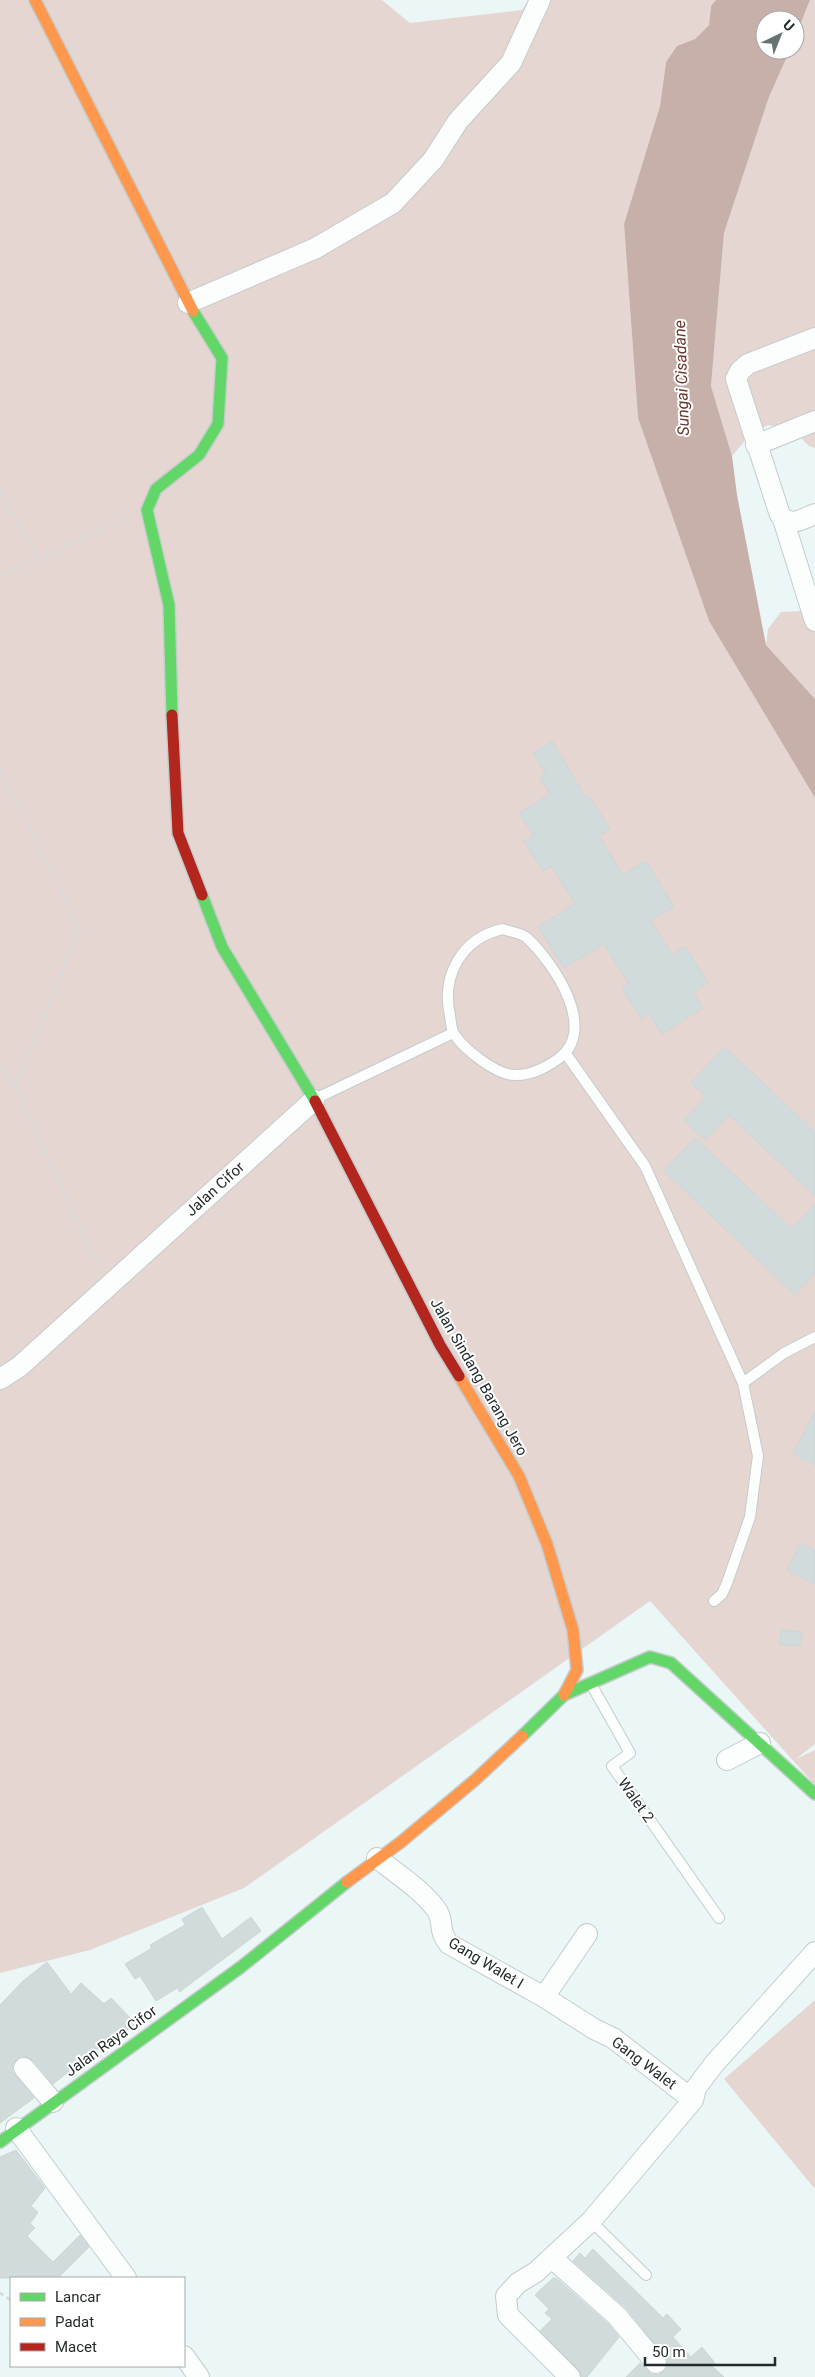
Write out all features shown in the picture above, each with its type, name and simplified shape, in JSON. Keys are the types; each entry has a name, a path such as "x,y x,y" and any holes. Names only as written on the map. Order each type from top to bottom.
{"street":[{"path":"35,0 188,302 222,358 218,424 199,455 156,489 147,510"},
{"path":"188,302 316,248 394,203 433,160 458,121 511,63 540,0"},
{"path":"815,338 748,364 740,371 736,379 815,621"},
{"path":"756,445 815,421"},
{"name":"Jalan Sindang Barang Jero","path":"147,510 169,606 172,738 178,833 222,947 314,1100 440,1345 520,1476 547,1544 573,1630 577,1670 564,1695"},
{"path":"783,519 792,523 815,514"},
{"name":"Jalan Cifor","path":"0,1379 19,1367 314,1100"},
{"path":"564,1695 650,1657 661,1659 671,1663 815,1794"},
{"name":"Jalan Raya Cifor","path":"0,2142 16,2128 241,1967 377,1858 401,1842 475,1780 564,1695"},
{"path":"727,1760 760,1743"},
{"name":"Gang Walet I","path":"377,1858 421,1892 437,1910 441,1921 440,1930 450,1944 544,1997"},
{"path":"544,1997 586,1934"},
{"path":"570,2377 508,2315 505,2306 506,2296 518,2283 536,2272 592,2221 692,2100 696,2088 714,2064 815,1952"},
{"name":"Gang Walet","path":"544,1997 594,2029 613,2038 692,2100"},
{"path":"24,2068 53,2102"},
{"path":"16,2128 125,2277"},
{"path":"552,2258 616,2316 656,2363"},
{"path":"185,2357 199,2377"}],"lane":[{"path":"503,929 526,937 551,965 573,1006 575,1033 566,1054 542,1070 515,1076 493,1067 471,1053 453,1033 448,1007 448,980 460,956 473,942 487,933 503,929"},
{"name":"Jalan Cifor","path":"314,1100 453,1033"},
{"path":"566,1054 645,1166 743,1383 758,1456 750,1517 722,1594 714,1601"},
{"path":"743,1383 784,1353 815,1337"},
{"name":"Walet 2","path":"591,1683 630,1754 612,1766 719,1918"},
{"path":"592,2221 646,2275"}],"path":[{"path":"0,491 39,558"},
{"path":"0,576 147,510"},
{"path":"0,770 80,929 15,1087"},
{"path":"0,1066 15,1087 108,1287"}],"shaded area":[{"path":"0,0 382,0 410,23 522,10 528,0 716,0 711,6 709,25 695,39 677,46 666,62 660,106 624,224 638,418 709,621 815,798 815,1744 796,1759 815,1750 815,1785 650,1601 244,1888 90,1950 0,1973"},
{"path":"810,0 815,0 815,448 809,446 795,432 768,425 748,437 732,456 711,386 724,233 769,97 786,60 805,60 805,13"},
{"path":"815,603 815,699 766,645 768,629 781,612 804,611"},
{"path":"815,2000 815,2189 724,2079"}],"water":[{"name":"Sungai Cisadane","path":"716,0 810,0 805,13 805,10 755,10 755,60 786,60 769,97 724,233 711,386 732,456 737,495 766,645 815,699 815,798 709,621 638,418 624,224 660,106 666,62 677,46 695,39 709,25 711,6"}],"building":[{"path":"552,741 586,798 589,796 610,829 599,836 623,875 646,861 674,907 651,921 672,955 686,947 708,983 693,992 703,1008 662,1034 649,1014 641,1019 622,988 629,984 604,944 564,968 538,927 575,904 552,866 543,871 524,841 534,836 519,813 550,794 540,778 546,774 533,753"},
{"path":"725,1047 815,1132 815,1196 729,1115 705,1140 684,1120 706,1097 691,1083"},
{"path":"695,1138 792,1229 815,1204 815,1274 795,1295 664,1171"},
{"path":"815,1411 815,1465 793,1454"},
{"path":"801,1543 815,1550 815,1585 787,1570"},
{"path":"781,1630 802,1632 800,1646 780,1644"},
{"path":"202,1907 222,1939 251,1917 261,1931 180,1992 177,1988 156,2001 140,1976 135,1979 125,1964 152,1948 150,1945 185,1925 182,1919"},
{"path":"47,1962 71,1994 81,1983 104,2004 111,1998 136,2024 102,2049 100,2047 91,2057 89,2055 53,2084 33,2060 22,2056 17,2059 13,2064 12,2071 34,2098 0,2123 0,2005 23,1981"},
{"path":"16,2150 45,2188 31,2206 38,2212 30,2224 35,2228 27,2236 53,2262 80,2235 89,2247 59,2277 0,2278 0,2157"},
{"path":"593,2249 663,2318 667,2314 681,2329 673,2337 691,2357 702,2347 715,2363 712,2366 724,2377 626,2377 640,2363 651,2374 658,2375 667,2368 668,2361 626,2308 573,2261 580,2253 585,2258"},
{"path":"553,2278 556,2278 608,2324 619,2337 587,2377 582,2377 578,2369 540,2331 552,2319 545,2313 549,2309 535,2295"}],"traffic: fast":[{"path":"172,715 169,605 147,510 156,489 199,455 218,424 222,358 193,311"},
{"path":"202,895 222,947 315,1101"},
{"path":"522,1736 564,1695 650,1657 671,1663 815,1794"},
{"path":"0,2142 241,1967 347,1882"}],"traffic: slow":[{"path":"35,0 193,311"},
{"path":"459,1376 519,1476 547,1544 573,1630 577,1670 564,1695"},
{"path":"347,1882 401,1842 475,1780 522,1736"}],"traffic: jam":[{"path":"172,715 178,833 202,895"},
{"path":"315,1101 440,1345 459,1376"}]}
